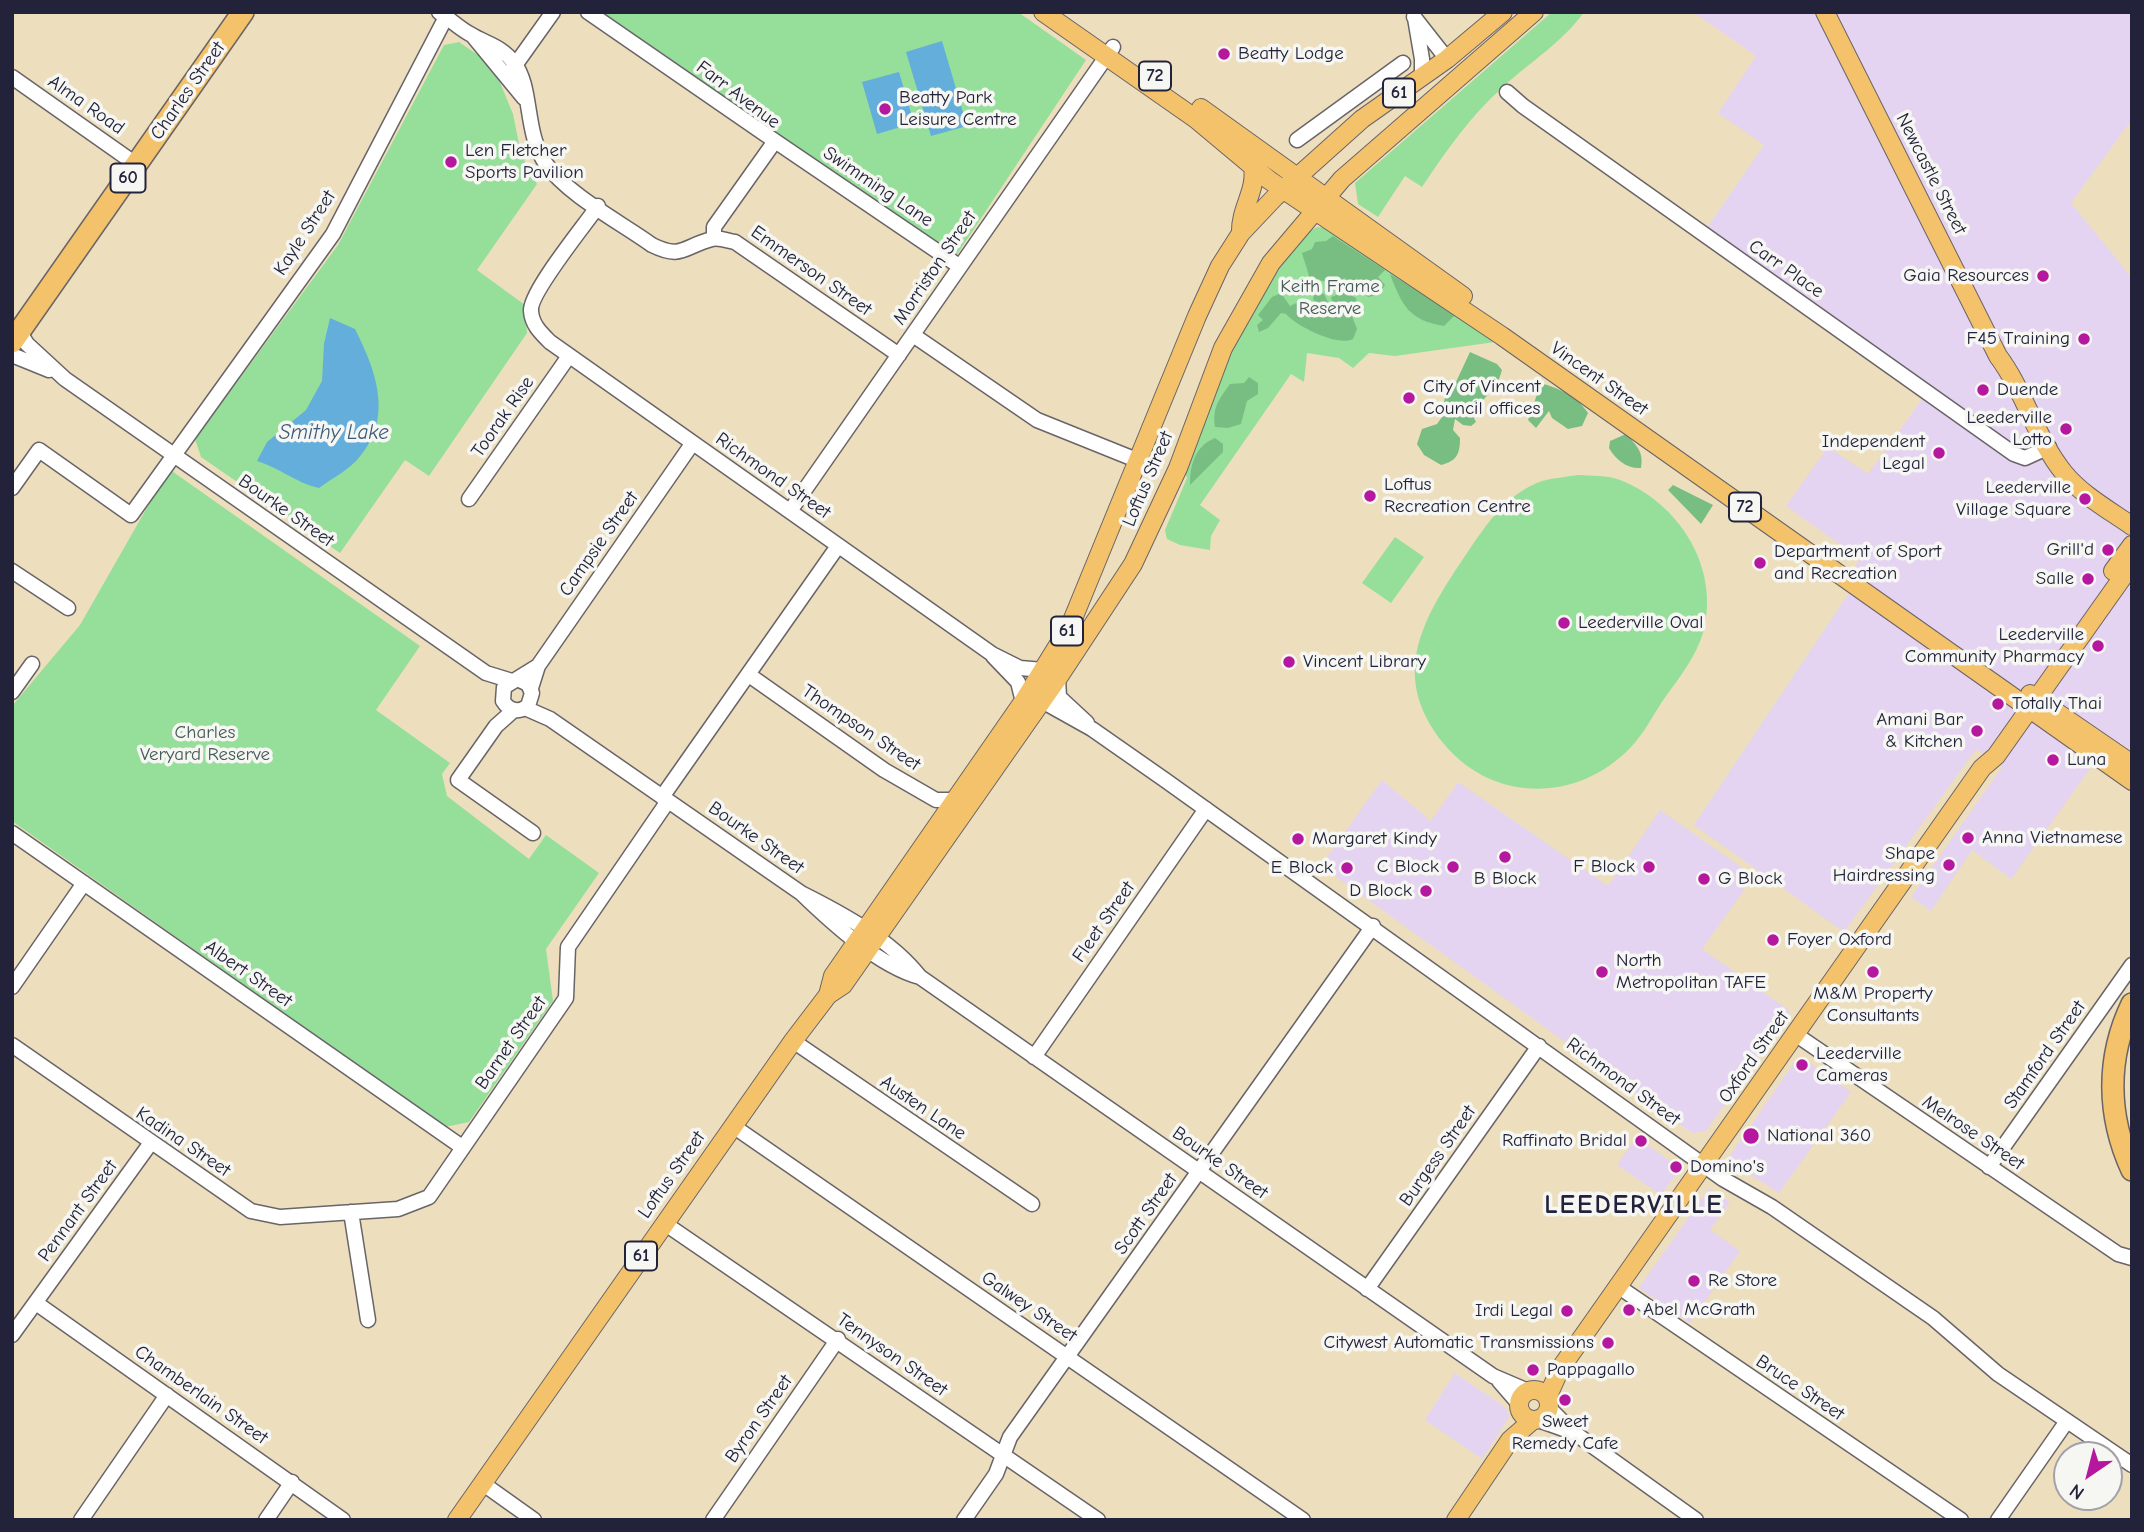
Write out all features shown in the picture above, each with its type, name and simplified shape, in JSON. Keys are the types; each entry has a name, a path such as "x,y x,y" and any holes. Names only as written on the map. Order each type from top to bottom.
{"highway":[{"name":"Charles Street","path":"16,337 243,12"},
{"path":"2132,1004 2114,1061 2112,1090 2115,1121 2132,1170"}],"main road":[{"name":"Vincent Street","path":"1043,12 1109,52 1290,183 1419,264 1476,304 2025,696 2132,780"},
{"name":"Vincent Street","path":"1064,12 1109,52 1253,167 1290,183"},
{"name":"Loftus Street","path":"1051,674 1210,286 1241,233 1290,183 1362,119 1447,59 1503,12"},
{"name":"Loftus Street","path":"866,939 955,800 1139,552 1178,468 1223,348 1271,263 1342,179 1534,12"},
{"name":"Newcastle Street","path":"1825,12 1998,356 2002,377 2044,450 2057,480 2075,497 2132,537"},
{"path":"1241,233 1241,214 1254,183 1253,167"},
{"name":"Vincent Street","path":"1320,202 2025,696 2132,764"},
{"name":"Newcastle Street","path":"2044,450 2080,490 2132,526"},
{"name":"Oxford Street","path":"1533,1405 1619,1287 1982,768 1996,756 2025,696 2132,545"},
{"name":"Oxford Street","path":"2025,696 2132,564"},
{"name":"Loftus Street","path":"457,1520 664,1223 828,995 833,976 866,939 1031,699"},
{"path":"1461,1518 1533,1405"}],"street":[{"path":"512,70 552,12"},
{"name":"Farr Avenue","path":"588,12 775,141 714,227 714,238"},
{"path":"443,15 473,36 496,45 512,70 524,98 536,145 558,178 652,245 669,253 687,251 714,238"},
{"name":"Kayle Street","path":"12,488 39,450 131,515 172,454 332,234 443,15"},
{"path":"1413,15 1447,59"},
{"path":"1413,15 1423,59 1422,76"},
{"name":"Morriston Street","path":"790,511 1109,52"},
{"path":"1297,140 1404,64"},
{"name":"Alma Road","path":"12,77 137,165"},
{"name":"Carr Place","path":"1507,92 1534,114 2014,454 2025,458 2044,450"},
{"path":"1350,102 1362,119"},
{"name":"Swimming Lane","path":"775,141 960,266"},
{"name":"Richmond Street","path":"598,206 537,291 530,308 535,326 569,356 992,654 1020,668 1051,674 1059,697 1092,729"},
{"name":"Emmerson Street","path":"714,238 735,242 899,355"},
{"path":"913,335 1037,420 1139,461"},
{"name":"Bourke Street","path":"16,337 65,379 486,673 511,704 550,719 801,893 829,920 908,962 920,977 1696,1520"},
{"name":"Bourke Street","path":"12,355 65,379"},
{"name":"Toorak Rise","path":"469,499 569,356"},
{"name":"Campsie Street","path":"511,704 531,702 538,666 692,444"},
{"name":"Barnet Street","path":"351,1212 398,1209 429,1197 566,998 568,947 665,799 838,546"},
{"path":"12,570 68,608"},
{"name":"Richmond Street","path":"992,654 1031,699 1092,729 1373,926 1386,940 1704,1165 1933,1318 1998,1374 2132,1465"},
{"path":"12,692 32,664"},
{"name":"Campsie Street","path":"514,680 538,666"},
{"name":"Bourke Street","path":"486,673 514,680 531,691 550,719"},
{"name":"Thompson Street","path":"749,675 884,770 936,800 955,800"},
{"path":"514,680 504,687 511,704 458,779 533,834"},
{"name":"Fleet Street","path":"1034,1057 1206,809"},
{"name":"Albert Street","path":"12,833 462,1147"},
{"path":"12,987 84,883"},
{"name":"Scott Street","path":"964,1520 996,1474 1010,1437 1373,926"},
{"name":"Stamford Street","path":"1989,1167 2132,965"},
{"name":"Melrose Street","path":"1796,1034 2118,1254 2132,1258"},
{"name":"Austen Lane","path":"793,1041 1032,1204"},
{"name":"Kadina Street","path":"12,1045 150,1144 251,1211 280,1217 351,1212"},
{"name":"Burgess Street","path":"1367,1289 1539,1046"},
{"name":"Galwey Street","path":"733,1126 1303,1520"},
{"name":"Pennant Street","path":"12,1335 150,1144"},
{"path":"351,1212 368,1320"},
{"name":"Tennyson Street","path":"664,1223 744,1280 838,1339 1001,1456 1098,1520"},
{"name":"Bruce Street","path":"1619,1287 1961,1520"},
{"name":"Chamberlain Street","path":"36,1303 343,1520"},
{"name":"Byron Street","path":"712,1520 838,1339"},
{"path":"81,1520 167,1395"},
{"path":"1997,1520 2067,1421"},
{"path":"266,1520 292,1482"},
{"path":"482,1483 534,1520"}],"shaded area":[{"path":"1693,12 2132,12 2132,119 2071,203 2132,278 2132,751 2112,738 2011,879 1972,850 1931,911 1911,897 2002,767 1976,749 1844,932 1694,825 1849,593 1920,643 1929,632 1849,575 1860,559 1786,506 1828,447 1868,474 1925,395 1702,235 1764,145 1718,113 1756,56"},
{"name":"North Metropolitan TAFE","path":"1382,780 1431,821 1458,782 1608,886 1660,810 1754,876 1702,949 1790,1011 1706,1131 1692,1133 1321,866"},
{"path":"1804,1059 1851,1092 1779,1193 1727,1160 1795,1061"},
{"path":"1637,1137 1675,1165 1677,1173 1661,1195 1617,1165"},
{"path":"1709,1188 1730,1202 1710,1230 1740,1251 1690,1323 1639,1288"},
{"path":"1455,1373 1506,1408 1509,1417 1482,1459 1425,1420"}],"green space":[{"path":"601,12 1018,12 1086,60 956,256"},
{"path":"1552,12 1584,12 1556,42 1480,109 1422,187 1405,176 1378,217 1358,204 1355,183"},
{"path":"459,42 481,57 499,80 513,114 521,154 537,184 477,270 525,305 527,333 429,476 405,460 340,553 201,457 195,439 338,245 444,45"},
{"name":"Keith Frame Reserve","path":"1317,227 1327,228 1502,341 1395,356 1369,353 1353,368 1339,358 1307,353 1304,382 1291,374 1200,505 1220,520 1211,536 1210,550 1180,545 1167,539 1165,530 1238,338 1276,269 1296,243"},
{"path":"1333,236 1385,270 1378,277 1385,285 1378,295 1368,297 1359,289 1358,280 1350,283 1345,278 1331,283 1309,276 1302,253 1312,249 1315,242 1326,241"},
{"path":"1390,274 1455,315 1444,326 1414,315 1398,294"},
{"path":"1317,291 1324,294 1329,304 1333,305 1331,297 1345,292 1356,298 1358,307 1352,316 1357,329 1353,339 1346,341 1328,338 1281,313 1268,328 1259,332 1257,325 1263,320 1258,315 1272,297 1281,293 1290,306 1296,303 1315,305 1313,298"},
{"path":"1470,352 1497,364 1502,370 1498,382 1472,414 1476,422 1471,426 1463,425 1455,419 1453,430 1460,438 1458,453 1454,459 1441,465 1424,455 1417,444 1422,429 1437,424 1442,417 1445,396 1456,382"},
{"path":"1249,377 1258,383 1258,394 1247,401 1241,424 1228,428 1215,427 1217,404 1223,394 1230,384 1244,383"},
{"path":"1541,383 1567,394 1583,407 1588,413 1582,426 1568,429 1552,418 1549,411 1536,428 1528,420"},
{"path":"1626,434 1640,453 1641,468 1622,463 1609,448 1610,441"},
{"path":"1215,438 1223,444 1223,452 1190,485 1191,470 1198,451"},
{"name":"Charles Veryard Reserve","path":"169,469 420,646 376,710 450,763 442,774 447,796 529,859 546,835 599,873 546,949 553,1001 469,1122 445,1127 12,821 12,706 80,625"},
{"name":"Leederville Oval","path":"1578,475 1605,476 1620,480 1660,504 1677,521 1700,562 1706,585 1707,609 1703,633 1687,666 1640,736 1609,766 1585,779 1561,786 1536,789 1510,786 1486,777 1464,763 1444,744 1427,718 1418,694 1415,670 1418,646 1437,600 1474,542 1498,511 1530,486 1546,480"},
{"path":"1673,485 1713,505 1701,524 1668,490"},
{"path":"1395,537 1424,557 1391,603 1362,583"}],"water":[{"path":"942,41 967,126 931,136 906,52"},
{"path":"899,72 914,123 877,134 862,82"},
{"name":"Smithy Lake","path":"330,318 355,329 375,380 378,414 375,430 355,462 319,488 257,461 267,442 306,410 322,381 324,344"}],"place":[{"name":"Beatty Lodge","path":"1224,54"},
{"name":"Beatty Park Leisure Centre","path":"885,109"},
{"name":"Len Fletcher Sports Pavilion","path":"451,162"},
{"name":"Gaia Resources","path":"2043,276"},
{"name":"F45 Training","path":"2084,339"},
{"name":"Duende","path":"1983,390"},
{"name":"City of Vincent Council offices","path":"1409,398"},
{"name":"Leederville Lotto","path":"2066,429"},
{"name":"Independent Legal","path":"1939,453"},
{"name":"Loftus Recreation Centre","path":"1370,496"},
{"name":"Leederville Village Square","path":"2085,499"},
{"name":"Grill'd","path":"2108,550"},
{"name":"Department of Sport and Recreation","path":"1760,563"},
{"name":"Salle","path":"2088,579"},
{"name":"Leederville Oval","path":"1564,623"},
{"name":"Leederville Community Pharmacy","path":"2098,646"},
{"name":"Vincent Library","path":"1289,662"},
{"name":"Totally Thai","path":"1998,704"},
{"name":"Amani Bar & Kitchen","path":"1977,731"},
{"name":"Luna","path":"2053,760"},
{"name":"Anna Vietnamese","path":"1968,838"},
{"name":"Margaret Kindy","path":"1298,839"},
{"name":"B Block","path":"1505,857"},
{"name":"Shape Hairdressing","path":"1949,865"},
{"name":"C Block","path":"1453,867"},
{"name":"F Block","path":"1649,867"},
{"name":"E Block","path":"1347,868"},
{"name":"G Block","path":"1704,879"},
{"name":"D Block","path":"1426,891"},
{"name":"Foyer Oxford","path":"1773,940"},
{"name":"North Metropolitan TAFE","path":"1602,972"},
{"name":"M&M Property Consultants","path":"1873,972"},
{"name":"Leederville Cameras","path":"1802,1065"},
{"name":"National 360","path":"1751,1136"},
{"name":"Raffinato Bridal","path":"1641,1141"},
{"name":"Domino's","path":"1676,1167"},
{"name":"Re Store","path":"1694,1281"},
{"name":"Abel McGrath","path":"1629,1310"},
{"name":"Irdi Legal","path":"1567,1311"},
{"name":"Citywest Automatic Transmissions","path":"1608,1343"},
{"name":"Pappagallo","path":"1533,1370"},
{"name":"Sweet Remedy Cafe","path":"1565,1400"}],"district":[{"name":"LEEDERVILLE","path":"1634,1206"}]}
